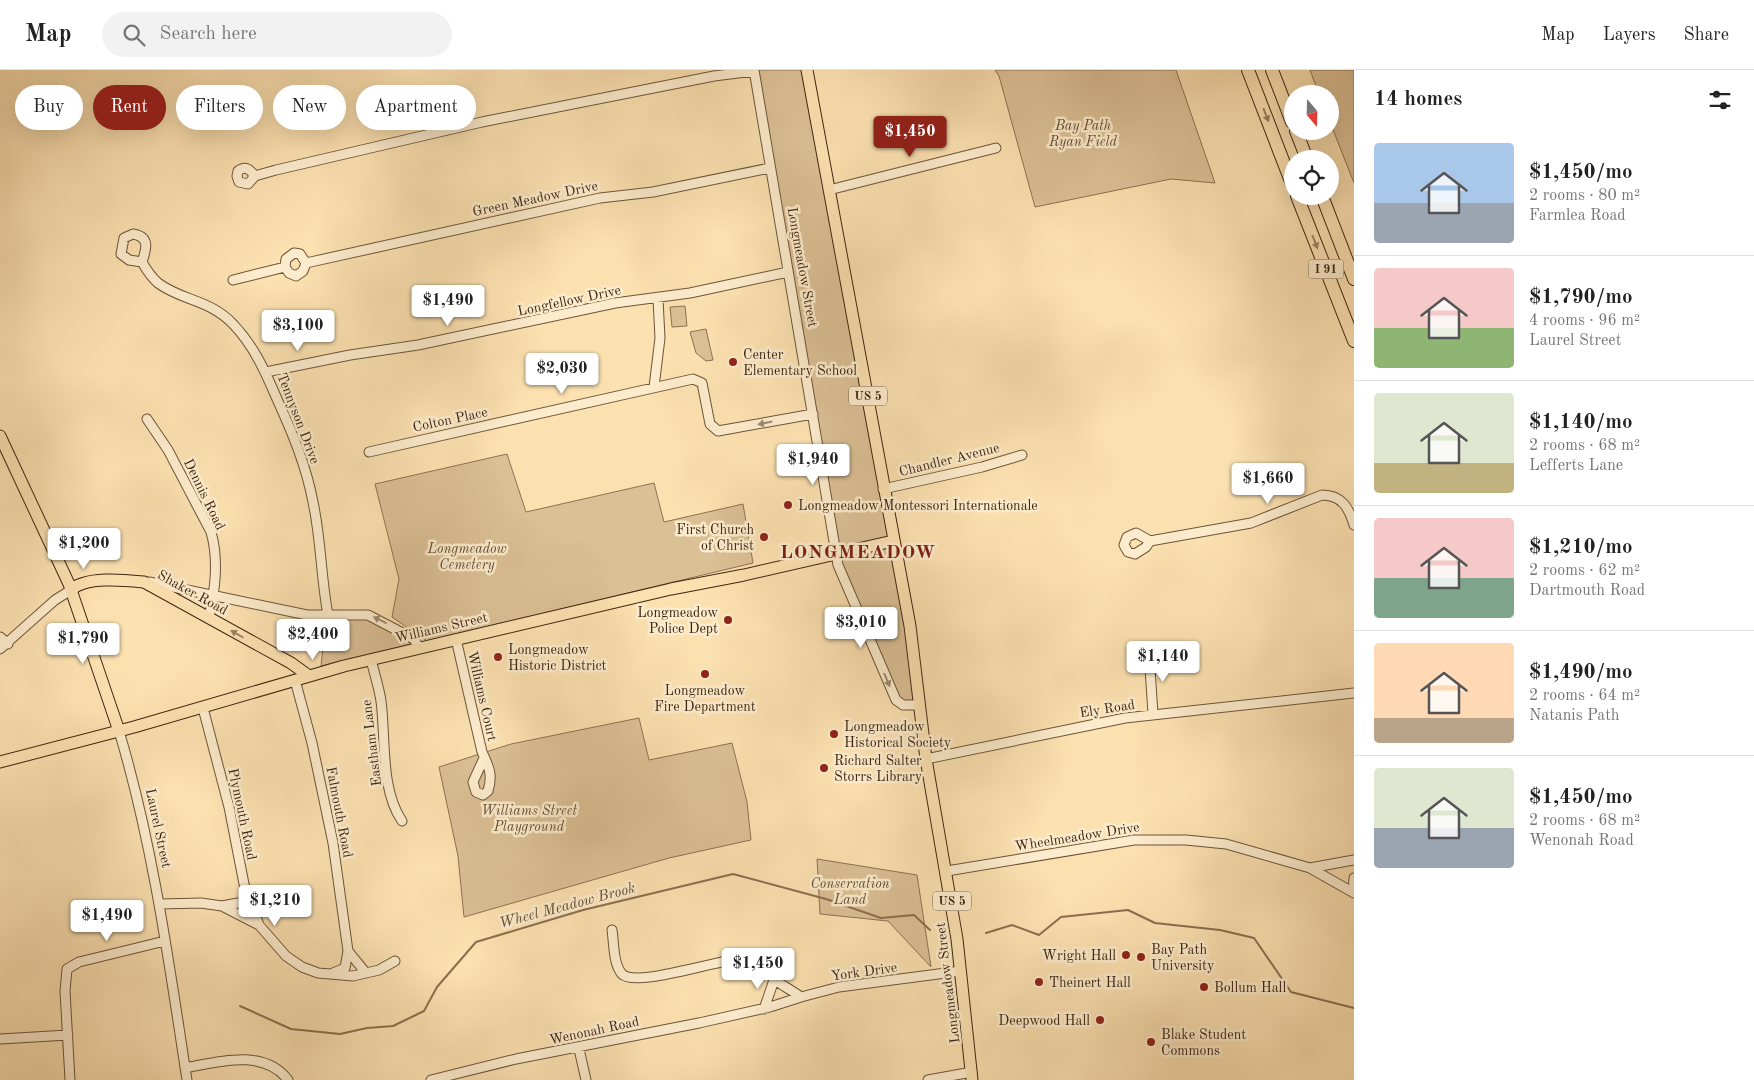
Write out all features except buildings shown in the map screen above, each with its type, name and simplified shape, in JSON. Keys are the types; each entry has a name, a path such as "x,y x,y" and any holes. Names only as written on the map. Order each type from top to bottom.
{"highway":[{"path":"1248,70 1284,163"},
{"path":"1272,70 1284,101"},
{"name":"I 91","path":"1301,205 1354,341"},
{"name":"I 91","path":"1325,205 1354,279"}],"main road":[{"name":"Longmeadow Street","path":"807,70 883,489 910,626 926,759 947,871 961,971 972,1076"},
{"path":"0,436 52,544 71,590"},
{"name":"Williams Street","path":"0,762 203,708 371,659 671,589 744,575 893,541"},
{"name":"Shaker Road","path":"71,590 78,584 110,580 144,582 291,663 309,676"},
{"name":"Laurel Street","path":"71,590 120,731"}],"street":[{"path":"256,176 501,118 714,76 754,70"},
{"name":"Longmeadow Street","path":"754,70 836,554 842,578 896,700 903,705 920,705"},
{"path":"829,190 996,148"},
{"name":"Green Meadow Drive","path":"306,263 579,202 653,192 770,168"},
{"name":"Green Meadow Drive","path":"294,253 300,254 306,263 303,271 296,276 289,273 285,267 286,259 294,253"},
{"name":"Tennyson Drive","path":"142,262 162,286 210,306 221,313 251,346 266,372 295,437 310,485 317,522 328,615"},
{"name":"Green Meadow Drive","path":"233,280 285,267"},
{"name":"Longfellow Drive","path":"266,372 350,355 418,345 615,303 658,299 788,272"},
{"path":"654,387 660,338 658,299"},
{"name":"Colton Place","path":"369,452 689,380 700,381 704,389 708,418 715,430 723,431 813,414"},
{"name":"Dennis Road","path":"147,419 168,450 211,532 215,556 214,596 209,618"},
{"name":"Chandler Avenue","path":"883,489 982,467 1022,455"},
{"path":"1150,541 1251,523 1322,496 1333,496 1344,503 1354,526"},
{"path":"144,582 306,615 354,613 372,616 414,639 419,648"},
{"path":"0,649 8,644 55,600 71,590"},
{"path":"0,637 8,644"},
{"name":"Williams Court","path":"456,639 484,758"},
{"path":"1149,653 1153,714"},
{"name":"Eastham Lane","path":"371,659 381,700 382,736 393,806 402,821"},
{"name":"Falmouth Road","path":"295,680 312,743 333,843 348,951"},
{"name":"Ely Road","path":"926,759 1086,724 1153,714 1354,693"},
{"name":"Plymouth Road","path":"203,708 230,807 249,900 259,926"},
{"name":"Laurel Street","path":"120,731 142,816 160,904 187,1080"},
{"name":"Wheelmeadow Drive","path":"947,871 1097,845 1156,838 1226,844 1310,868 1353,892 1354,878"},
{"path":"1310,868 1354,860"},
{"path":"160,904 194,903 222,906 249,900"},
{"path":"222,906 259,926 291,960 306,968 324,974 346,976 366,973 385,967 394,961"},
{"path":"612,930 617,962 620,971 626,977 657,976 744,959 762,965 774,980 801,997"},
{"path":"70,1080 64,991 66,970 78,962 165,941"},
{"path":"348,951 366,973"},
{"path":"324,974 345,968 348,951"},
{"name":"York Drive","path":"801,997 840,987 961,971"},
{"path":"764,1009 774,980"},
{"name":"Wenonah Road","path":"431,1080 510,1061 579,1049 764,1009 801,997"},
{"path":"0,1039 68,1036"},
{"path":"579,1049 586,1080"},
{"path":"186,1068 246,1060 273,1066 288,1080"},
{"path":"928,1080 972,1076"}],"green space":[{"path":"754,70 807,70 920,705 903,705 842,578"},
{"name":"Bay Path Ryan Field","path":"995,70 1176,70 1215,183 1171,179 1035,207 999,76"},
{"path":"1310,70 1354,70 1354,183 1337,140 1339,140 1339,85 1316,85"},
{"path":"685,306 687,326 672,327 670,307"},
{"path":"706,329 713,360 706,361 696,353 690,332"},
{"name":"Longmeadow Cemetery","path":"507,454 526,512 654,483 664,522 743,504 753,563 427,641 392,617 399,579 375,484"},
{"path":"326,618 372,618 411,640 411,644 321,666"},
{"name":"Williams Street Playground","path":"639,718 649,760 732,743 747,802 751,840 669,858 464,917 458,856 439,767 511,744"},
{"name":"Conservation Land","path":"817,859 917,875 931,967 888,921 820,914"}],"waterway":[{"name":"Wheel Meadow Brook","path":"240,1006 291,1029 340,1034 367,1028 393,1026 424,1011 437,987 476,942 583,910 733,874 826,899 881,918 914,915 930,930"},
{"name":"Wheel Meadow Brook","path":"986,933 1012,925 1039,935 1061,917 1128,910 1155,923 1220,930 1254,938 1291,992 1354,1008"}],"place":[{"name":"Center Elementary School","path":"733,362"},
{"name":"Longmeadow Montessori Internationale","path":"788,505"},
{"name":"First Church of Christ","path":"764,537"},
{"name":"Longmeadow Police Dept","path":"728,620"},
{"name":"Longmeadow Historic District","path":"498,657"},
{"name":"Longmeadow Fire Department","path":"705,674"},
{"name":"Longmeadow Historical Society","path":"834,734"},
{"name":"Richard Salter Storrs Library","path":"824,768"},
{"name":"Wright Hall","path":"1126,955"},
{"name":"Bay Path University","path":"1141,957"},
{"name":"Theinert Hall","path":"1039,982"},
{"name":"Bollum Hall","path":"1204,987"},
{"name":"Deepwood Hall","path":"1100,1020"},
{"name":"Blake Student Commons","path":"1151,1042"}],"district":[{"name":"LONGMEADOW","path":"858,551"}]}
